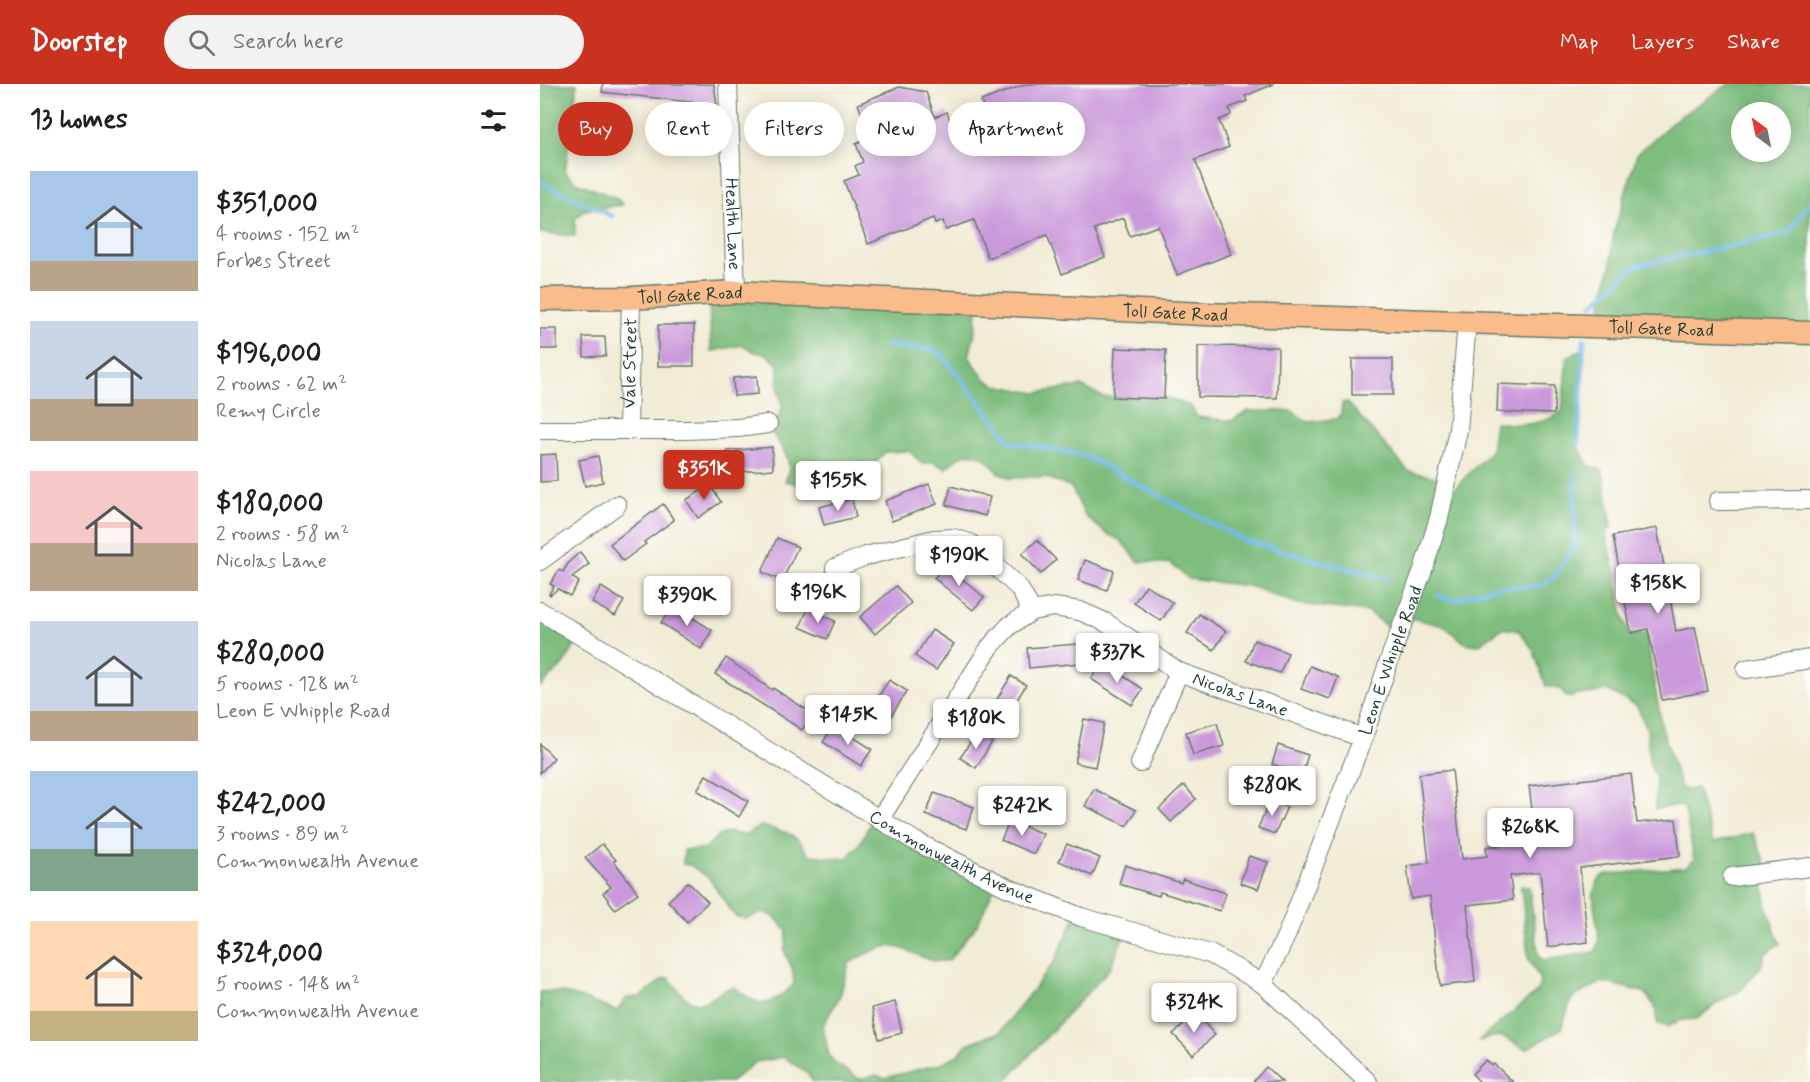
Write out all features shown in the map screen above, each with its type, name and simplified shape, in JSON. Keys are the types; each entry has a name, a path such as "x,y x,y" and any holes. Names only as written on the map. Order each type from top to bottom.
{"main road":[{"name":"Toll Gate Road","path":"540,299 631,298 736,292 1195,314 1810,333"}],"street":[{"name":"Health Lane","path":"728,84 736,292"},
{"name":"Vale Street","path":"628,429 631,298"},
{"name":"Leon E Whipple Road","path":"1263,984 1287,934 1363,738 1424,567 1439,518 1458,430 1467,322"},
{"path":"540,430 738,428 768,424"},
{"path":"1718,501 1810,500"},
{"path":"540,561 617,505"},
{"path":"835,568 866,556 934,539 953,538 970,543 1019,588 1032,611 1009,626 990,647 879,820"},
{"name":"Nicolas Lane","path":"1032,611 1054,608 1080,611 1105,622 1179,672 1363,738"},
{"name":"Commonwealth Avenue","path":"540,611 915,841 1006,887 1081,917 1210,954 1263,984 1368,1082"},
{"path":"1746,669 1810,659"},
{"path":"1140,764 1179,672"},
{"path":"1732,877 1810,867"}],"green space":[{"path":"540,84 577,84 575,102 558,102 558,156 567,156 565,172 578,183 616,198 623,205 584,210 575,219 575,236 540,233"},
{"path":"1729,84 1810,84 1810,332 1600,320 1611,266 1613,236 1637,154 1676,119"},
{"path":"709,302 977,308 976,327 969,357 985,379 995,385 1036,393 1081,386 1103,397 1167,398 1191,406 1197,417 1232,421 1248,411 1292,411 1308,422 1337,419 1341,414 1342,403 1347,402 1408,471 1449,480 1447,496 1491,451 1495,422 1530,424 1547,420 1562,411 1567,357 1583,349 1582,397 1577,445 1589,466 1602,470 1612,525 1606,533 1626,627 1630,635 1646,634 1662,728 1680,786 1685,790 1697,788 1713,843 1753,833 1768,870 1764,887 1765,897 1780,943 1766,953 1760,968 1741,990 1716,1004 1697,1019 1681,1020 1667,1027 1657,1023 1655,1006 1644,992 1602,982 1572,998 1561,1029 1527,1049 1501,1036 1478,1041 1538,991 1540,980 1528,957 1521,886 1529,887 1539,957 1544,960 1595,952 1598,934 1594,893 1603,875 1686,867 1694,859 1685,809 1680,805 1655,809 1656,778 1649,761 1647,729 1637,706 1607,690 1566,697 1561,689 1546,686 1533,649 1519,631 1503,628 1478,645 1465,643 1444,626 1412,618 1402,638 1368,612 1299,604 1249,586 1189,579 1170,563 1139,562 1120,540 1106,533 1086,517 1071,487 1045,477 1009,478 998,473 991,464 978,455 961,456 945,468 933,462 922,464 909,451 885,452 859,480 845,473 833,472 821,476 810,487 785,481 788,474 788,461 771,431 783,407 778,388 778,365 767,354 755,352 743,345 711,351"},
{"path":"540,610 577,643 563,665 540,687"},
{"path":"874,817 996,884 977,925 949,960 933,960 901,948 884,947 849,963 840,996 823,1025 829,1056 836,1064 859,1079 876,1075 884,1078 940,1064 958,1055 967,1044 1000,1032 1055,961 1076,915 1123,937 1110,968 1005,1082 813,1082 808,1074 784,1057 755,1062 731,1082 540,1082 540,992 569,994 617,1011 627,998 640,997 663,979 669,978 686,998 697,1003 735,987 752,999 765,1003 779,997 794,984 792,968 784,950 787,931 775,917 764,912 746,919 735,916 709,878 690,865 683,864 684,850 705,849 718,836 729,832 745,834 760,826 789,834 799,841 809,855 846,859 858,846"}],"building":[{"path":"603,84 714,84 717,102 690,102 602,92"},
{"path":"1026,84 1274,84 1245,96 1247,101 1229,108 1231,115 1219,120 1229,147 1195,160 1231,254 1177,275 1158,226 1130,236 1123,218 1094,229 1105,257 1062,274 1047,235 988,258 974,220 946,230 943,221 935,224 933,218 868,244 844,181 859,175 855,166 863,162 861,156 936,156 936,117 947,112 948,156 1085,156 1085,102 981,101"},
{"path":"899,87 926,92 930,102 863,102"},
{"path":"658,325 694,325 694,366 658,366"},
{"path":"540,329 557,329 557,349 540,349"},
{"path":"583,337 605,337 606,356 584,357"},
{"path":"1198,346 1278,347 1277,398 1198,397"},
{"path":"1115,348 1166,350 1164,399 1113,397"},
{"path":"1352,359 1393,359 1393,395 1352,395"},
{"path":"757,376 758,394 734,396 733,378"},
{"path":"1498,384 1555,386 1554,414 1497,412"},
{"path":"772,447 773,469 729,473 727,451"},
{"path":"556,454 557,481 540,482 540,455"},
{"path":"598,456 603,482 585,486 579,460"},
{"path":"929,484 937,504 892,521 885,501"},
{"path":"710,485 721,502 698,518 686,500"},
{"path":"951,486 990,497 985,516 946,505"},
{"path":"852,499 856,517 824,525 819,507"},
{"path":"663,504 674,520 623,561 610,544"},
{"path":"1657,528 1676,631 1695,627 1708,691 1662,700 1648,629 1631,633 1613,536"},
{"path":"777,538 798,547 782,581 762,572"},
{"path":"1037,540 1056,560 1041,574 1022,554"},
{"path":"580,552 589,564 572,577 579,582 570,596 558,589 550,595 554,586 550,584 559,570 563,572 569,562"},
{"path":"1085,560 1114,571 1107,590 1078,580"},
{"path":"946,565 984,597 973,610 934,578"},
{"path":"1146,585 1173,603 1161,621 1134,603"},
{"path":"896,586 911,603 875,634 860,617"},
{"path":"601,587 624,601 615,616 592,603"},
{"path":"672,605 712,630 701,649 661,623"},
{"path":"808,609 835,621 827,639 800,627"},
{"path":"1199,614 1226,631 1214,650 1187,633"},
{"path":"932,630 954,644 936,670 915,656"},
{"path":"1254,640 1288,653 1280,673 1246,661"},
{"path":"1078,644 1080,663 1029,668 1027,648"},
{"path":"726,658 772,690 773,688 813,714 802,730 715,674"},
{"path":"1102,662 1143,689 1132,705 1091,679"},
{"path":"1310,666 1338,677 1330,699 1301,689"},
{"path":"1011,676 1026,685 1006,718 991,709"},
{"path":"889,680 907,691 888,721 870,710"},
{"path":"1084,719 1104,723 1095,767 1075,763"},
{"path":"1217,723 1224,746 1193,755 1186,732"},
{"path":"834,725 872,749 861,766 823,742"},
{"path":"977,732 992,742 976,768 960,758"},
{"path":"540,744 554,758 540,773"},
{"path":"1278,745 1308,755 1302,774 1272,764"},
{"path":"1452,770 1462,859 1487,856 1486,847 1504,845 1503,837 1535,833 1529,786 1631,774 1637,823 1676,819 1680,856 1580,868 1588,942 1548,947 1540,872 1510,876 1513,900 1467,905 1475,982 1440,986 1430,896 1411,899 1407,866 1429,863 1419,774"},
{"path":"706,775 748,801 739,817 697,790"},
{"path":"1184,785 1196,799 1171,822 1159,809"},
{"path":"1094,789 1136,810 1127,826 1085,806"},
{"path":"934,793 974,807 966,829 926,815"},
{"path":"1270,800 1287,807 1275,834 1258,828"},
{"path":"1010,820 1043,834 1034,854 1001,840"},
{"path":"602,844 616,860 614,861 638,893 615,909 603,893 611,887 585,858"},
{"path":"1067,844 1100,858 1092,876 1059,861"},
{"path":"1249,856 1268,862 1258,889 1240,883"},
{"path":"1125,865 1181,883 1183,879 1226,893 1220,911 1160,892 1159,896 1119,884"},
{"path":"688,882 708,902 687,922 668,901"},
{"path":"895,1002 902,1033 879,1039 872,1008"},
{"path":"1196,1014 1215,1035 1193,1055 1173,1034"},
{"path":"1486,1060 1492,1066 1494,1064 1513,1082 1480,1082 1472,1074"},
{"path":"1266,1067 1282,1082 1253,1082"}],"waterway":[{"path":"540,182 612,216"},
{"path":"1592,305 1635,266 1788,234 1810,202"},
{"path":"1578,444 1584,339"},
{"path":"888,345 939,351 1011,442 1083,455 1245,541 1387,579"},
{"path":"1438,596 1453,600 1495,587 1542,586 1555,576 1575,545 1575,475"}]}
